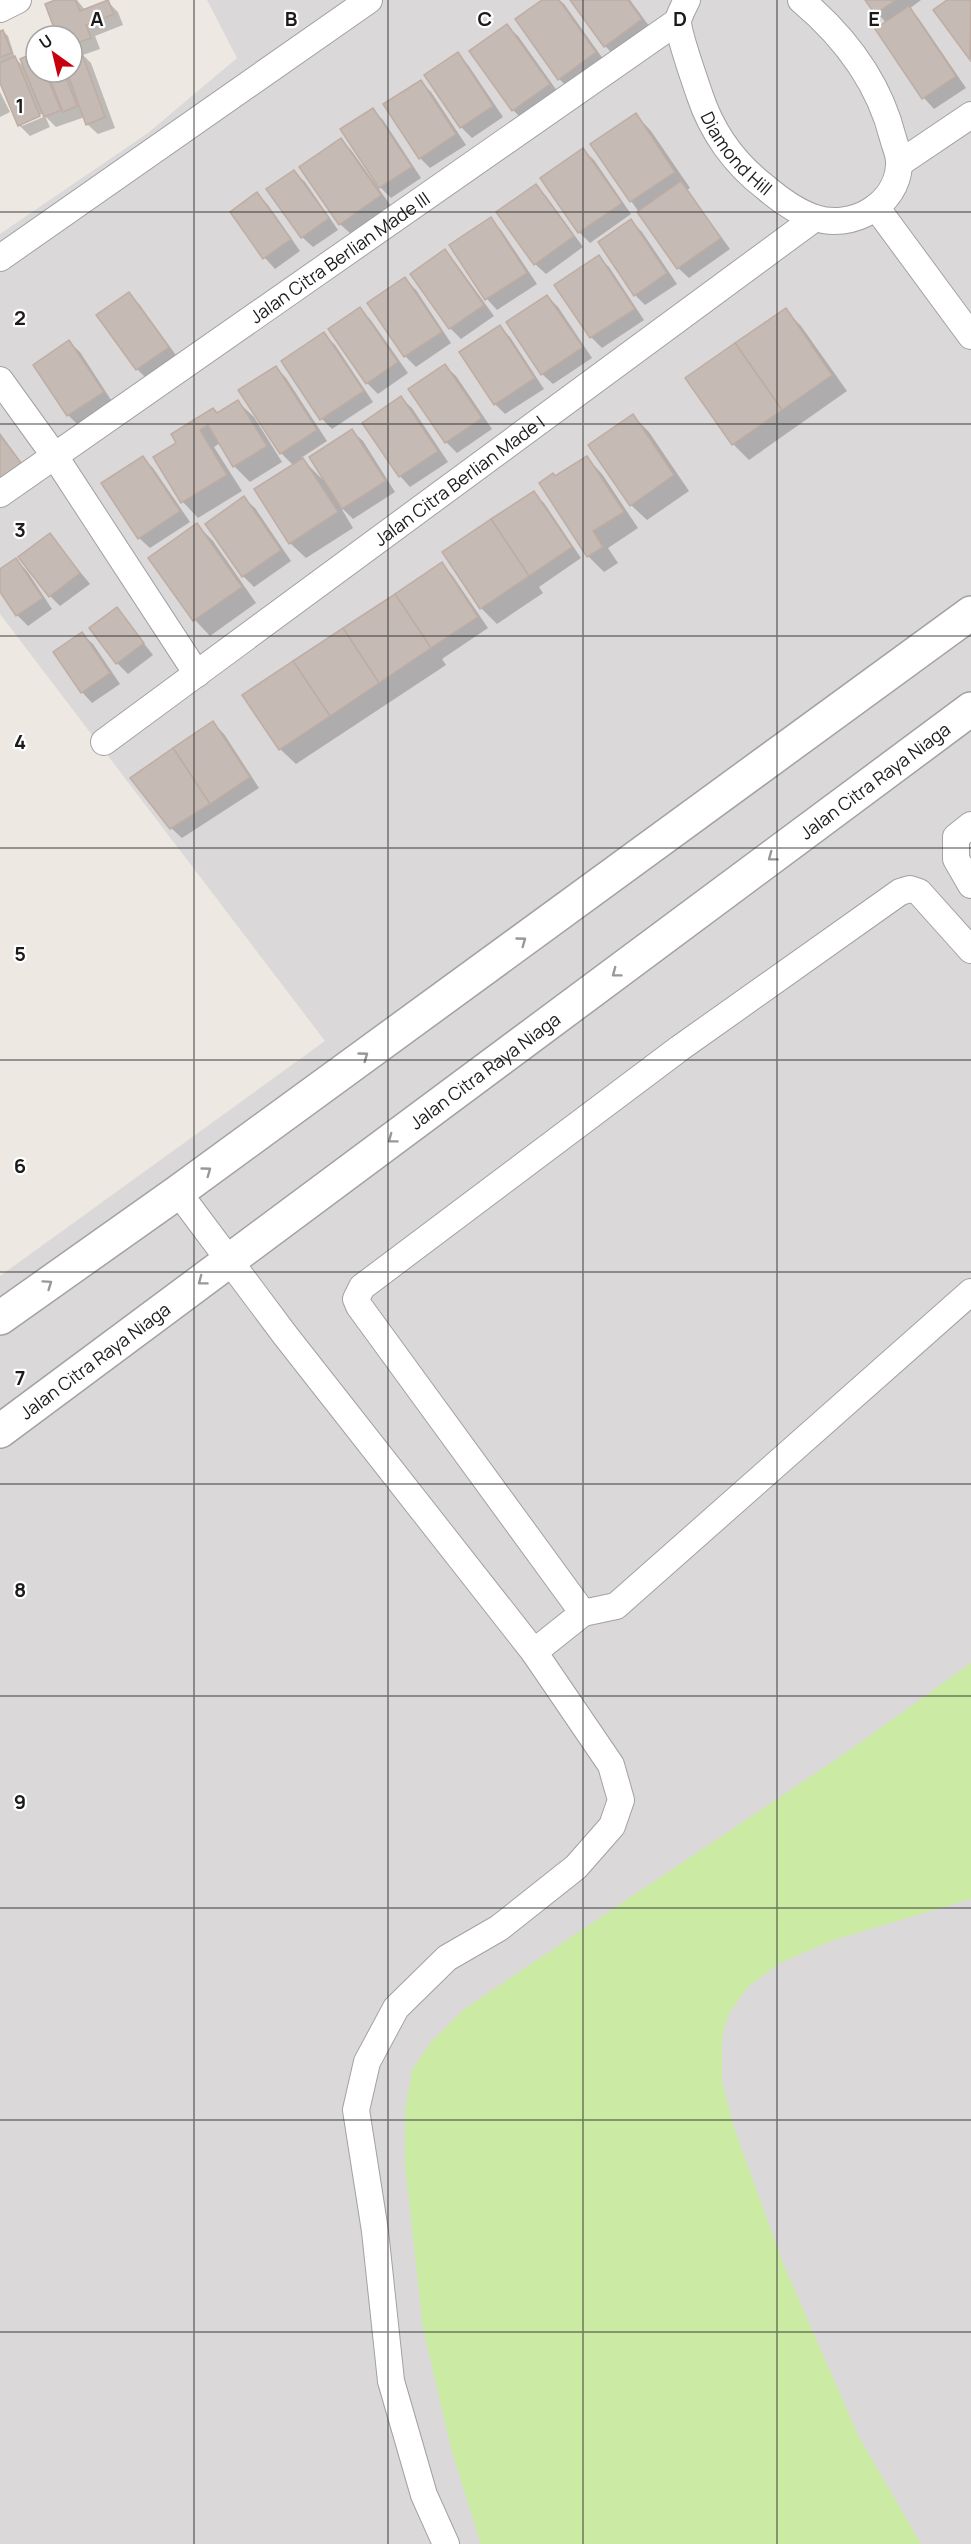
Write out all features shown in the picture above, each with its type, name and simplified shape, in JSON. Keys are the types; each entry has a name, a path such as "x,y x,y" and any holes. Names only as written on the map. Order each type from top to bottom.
{"street":[{"path":"0,9 18,0"},
{"path":"0,258 369,0"},
{"path":"801,0 842,38 868,76 888,118 900,163 892,187 876,207 971,336"},
{"name":"Diamond Hill","path":"683,10 705,111 724,145 750,175 780,200 815,218 836,221 857,218 876,207"},
{"name":"Jalan Citra Berlian Made III","path":"0,494 683,10"},
{"path":"900,163 971,115"},
{"name":"Jalan Citra Berlian Made I","path":"104,742 815,218"},
{"path":"0,380 54,456 197,674"},
{"path":"0,1318 178,1192 971,613"},
{"name":"Jalan Citra Raya Niaga","path":"0,1431 971,709"},
{"path":"971,825 956,837 956,859 971,885"},
{"path":"583,1613 359,1306 356,1299 362,1287 680,1048 900,892 910,889 919,892 971,950"},
{"path":"178,1192 292,1345 534,1652 611,1765 621,1800 612,1826 576,1867 499,1928 447,1958 396,2007 367,2062 356,2110 375,2231 391,2381 424,2495 446,2544"},
{"path":"534,1652 583,1613 597,1612 616,1606 971,1293"}],"shaded area":[{"path":"207,0 971,0 971,2544 0,2544 0,1276 325,1041 0,614 0,234 148,133 237,58"}],"green space":[{"path":"971,1663 971,1899 834,1940 780,1963 748,1987 729,2013 722,2037 722,2082 734,2127 783,2263 859,2437 921,2544 481,2544 452,2452 423,2328 405,2165 405,2111 412,2070 431,2042 464,2009 847,1752"}],"building":[{"path":"55,0 75,0 80,11 108,0 114,14 86,25 91,38 84,41 84,24 52,24 45,4"},
{"path":"542,0 559,0 596,52 558,80 515,19"},
{"path":"570,0 628,0 642,19 604,47"},
{"path":"865,0 896,0 875,14"},
{"path":"947,0 971,0 970,60 933,10"},
{"path":"909,6 956,76 922,99 875,29"},
{"path":"507,24 550,84 512,111 469,51"},
{"path":"3,30 12,53 0,57 0,31"},
{"path":"458,52 493,106 460,128 424,75"},
{"path":"15,56 24,78 24,84 27,84 40,116 18,126 0,83 0,63"},
{"path":"24,57 24,69 20,59"},
{"path":"84,59 105,117 86,125 71,84 84,84"},
{"path":"421,80 456,134 419,159 383,104"},
{"path":"30,84 50,84 61,110 44,117"},
{"path":"52,84 69,84 77,106 63,112"},
{"path":"373,108 412,167 379,188 340,129"},
{"path":"636,113 675,172 630,202 590,144"},
{"path":"341,138 381,195 339,225 299,167"},
{"path":"583,148 622,203 578,233 540,178"},
{"path":"294,170 329,218 301,238 266,189"},
{"path":"681,181 721,238 677,269 637,212"},
{"path":"536,184 574,236 534,265 496,212"},
{"path":"257,192 291,239 263,259 230,212"},
{"path":"491,217 527,273 485,300 449,245"},
{"path":"631,219 667,273 634,296 598,242"},
{"path":"445,249 484,305 449,329 410,274"},
{"path":"599,255 635,309 590,338 554,285"},
{"path":"405,277 442,332 404,357 367,303"},
{"path":"129,292 169,347 136,370 96,315"},
{"path":"547,295 583,347 541,375 506,322"},
{"path":"360,307 398,362 366,384 328,329"},
{"path":"786,308 832,375 782,410 735,343"},
{"path":"500,325 535,378 494,405 459,352"},
{"path":"324,332 364,391 320,420 281,361"},
{"path":"69,340 104,392 67,416 33,365"},
{"path":"735,343 782,410 732,445 685,378"},
{"path":"445,364 482,418 445,443 408,389"},
{"path":"276,366 317,430 280,454 238,390"},
{"path":"401,396 438,451 399,477 362,423"},
{"path":"238,400 267,446 233,467 208,425 200,430 227,475 181,503 153,457 176,443 171,434 213,408 217,413"},
{"path":"633,414 674,475 630,506 588,445"},
{"path":"352,429 386,481 342,509 309,457"},
{"path":"0,435 22,464 0,480"},
{"path":"143,456 180,511 138,539 101,483"},
{"path":"587,456 624,512 593,531 603,547 587,557 539,483 553,473 555,476"},
{"path":"303,458 338,512 289,544 254,489"},
{"path":"534,491 572,547 529,576 491,519"},
{"path":"244,496 281,550 242,577 205,524"},
{"path":"491,519 529,576 480,609 442,552"},
{"path":"197,523 242,587 193,621 148,558"},
{"path":"50,533 80,573 49,597 18,557"},
{"path":"16,558 43,598 16,616 0,592 0,569"},
{"path":"442,562 478,617 431,648 395,594"},
{"path":"395,594 431,648 379,683 343,628"},
{"path":"117,607 144,643 116,664 89,628"},
{"path":"343,628 379,683 330,716 293,661"},
{"path":"82,632 110,673 81,693 53,652"},
{"path":"293,661 330,716 279,750 242,695"},
{"path":"213,721 250,777 210,804 173,748"},
{"path":"173,748 210,804 170,829 130,778"}]}
